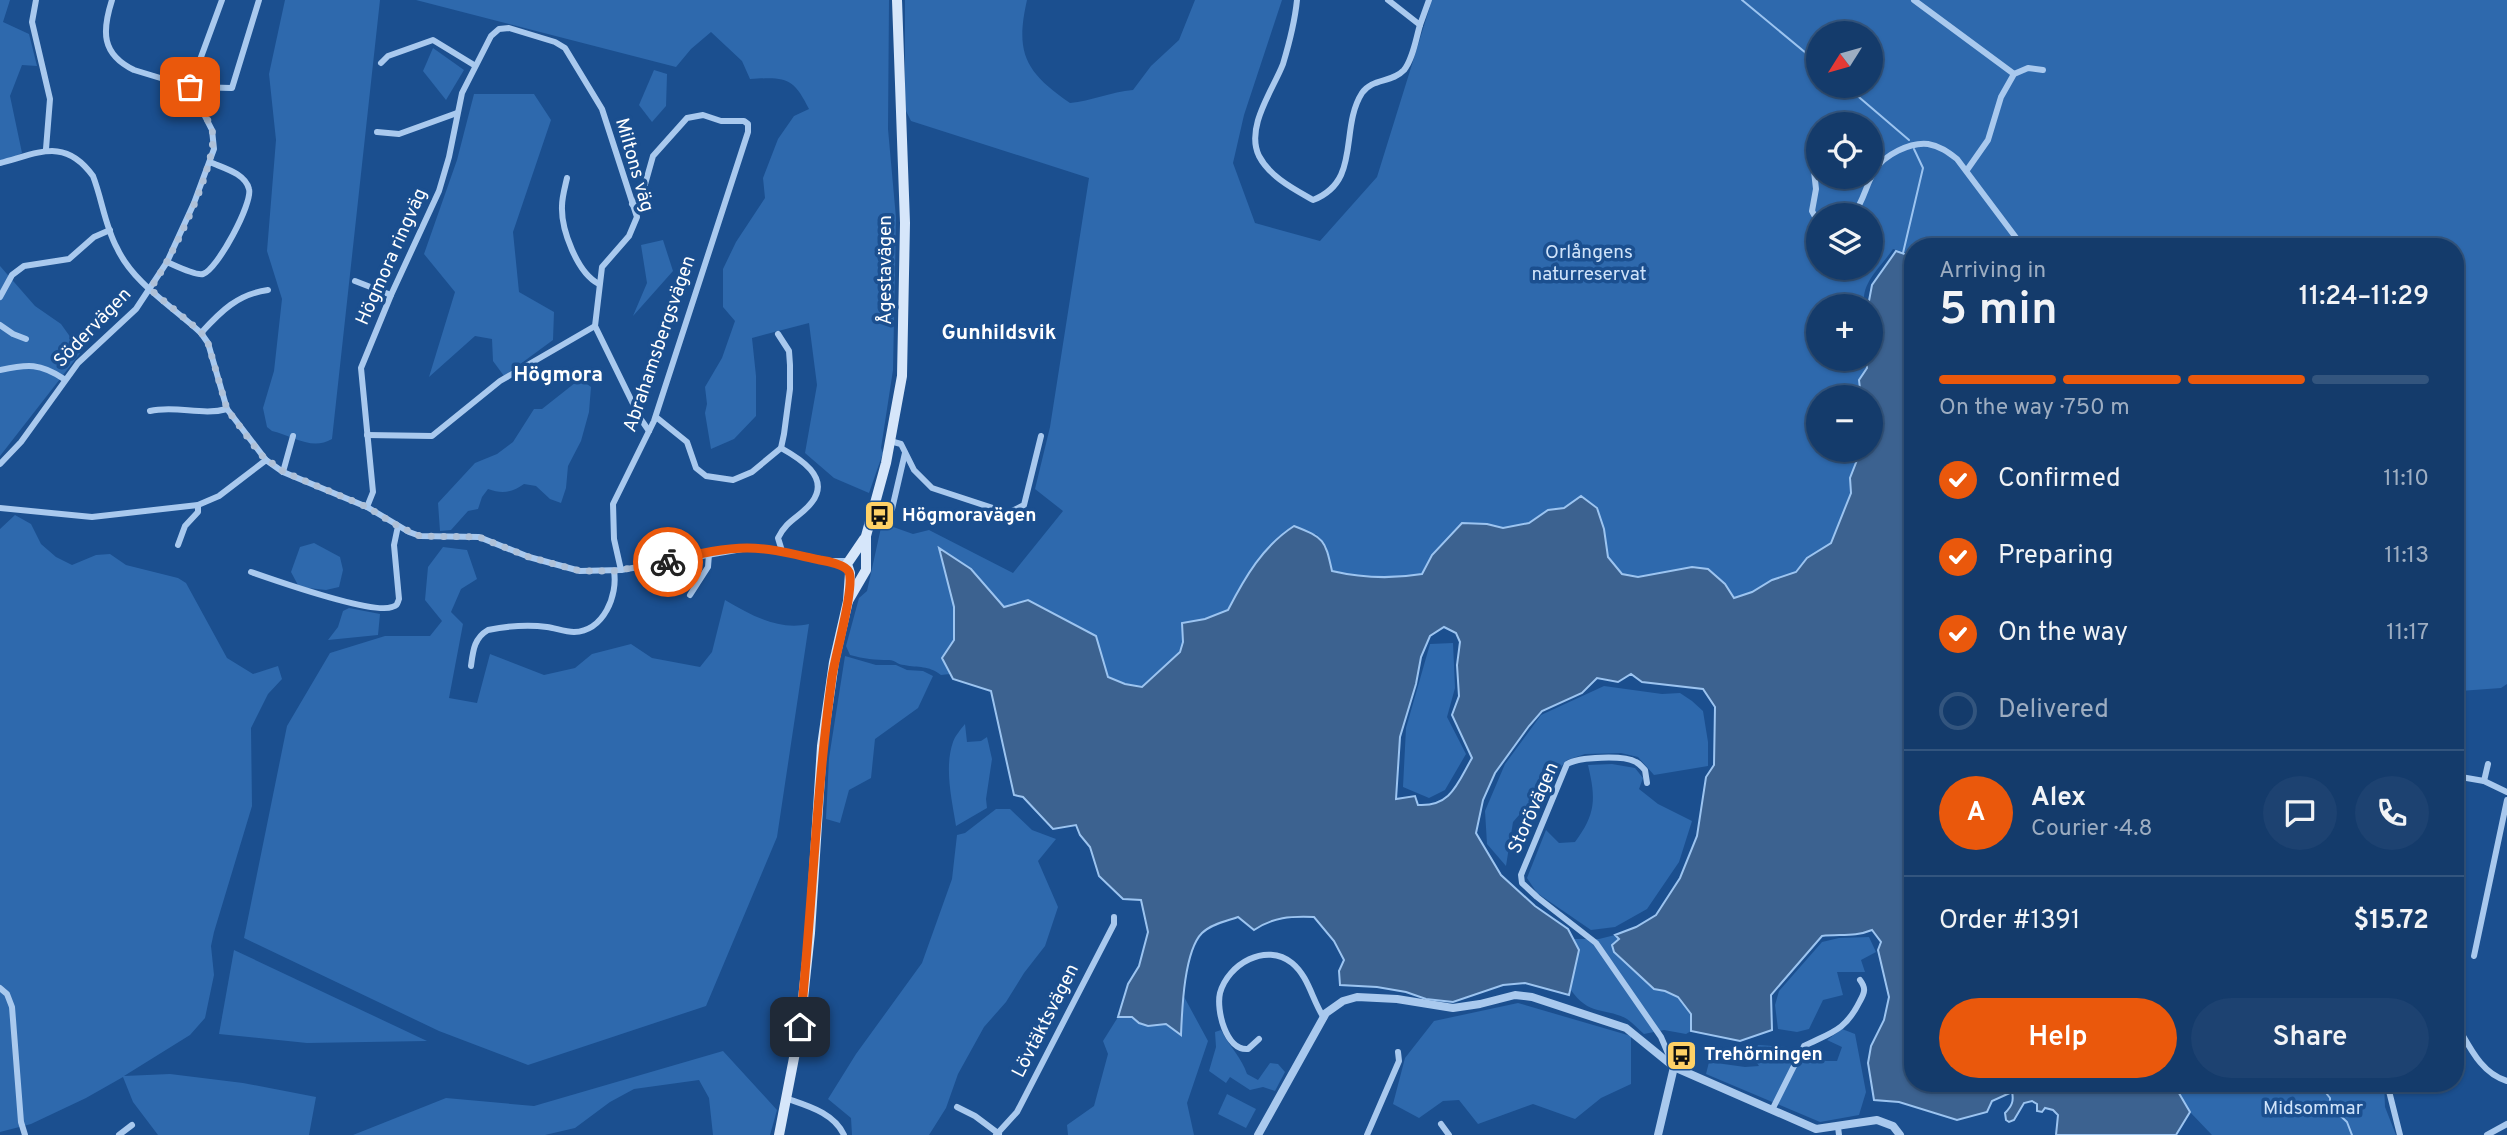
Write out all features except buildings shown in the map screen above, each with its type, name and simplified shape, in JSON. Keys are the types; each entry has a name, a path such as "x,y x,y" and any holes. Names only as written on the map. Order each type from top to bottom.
{"main road":[{"name":"Ågestavägen","path":"848,601 867,567 866,536 890,441 902,376 905,223 897,0"},
{"name":"Ågestavägen","path":"779,1135 800,1027 810,933 822,746 834,662 848,601 849,565 866,536"},
{"path":"862,575 853,576 849,565 862,556 865,560"}],"street":[{"path":"36,0 32,22 50,99 46,149"},
{"path":"112,0 104,26 107,44 126,66 182,86 230,89 233,87 259,0"},
{"path":"190,87 222,0"},
{"path":"1297,0 1283,62 1259,121 1256,139 1258,154 1267,167 1281,181 1313,200 1323,197 1345,169 1354,114 1362,93 1370,85 1392,78 1405,69 1429,0"},
{"path":"1388,0 1420,25"},
{"path":"1914,0 2014,74"},
{"name":"Miltons väg","path":"499,29 509,28 555,42 565,48 572,57 602,109 637,217 635,228 602,267 595,326"},
{"name":"Högmora ringväg","path":"367,507 373,492 361,368 439,191 462,93 474,65 491,36 499,29"},
{"path":"381,62 388,56 433,40 474,65"},
{"path":"1967,170 1987,140 1997,108 2014,74 2028,68 2043,70"},
{"name":"Södervägen","path":"0,464 21,442 64,379 83,358 125,321 167,262 188,218 214,149 212,130 190,87"},
{"path":"377,132 399,134 457,113"},
{"name":"Abrahamsbergsvägen","path":"471,666 474,644 481,634 488,630 531,625 574,632 595,622 605,613 614,596 618,570 613,504 656,417 748,127 744,121 721,121 703,115 687,118 653,156 642,195 632,204"},
{"path":"1883,160 1888,155 1925,144 1943,148 1967,170 2016,238"},
{"path":"0,163 46,149 72,154 87,167 97,186 122,259 150,289 201,332 208,343 227,409 266,460 284,472 367,507 398,526 420,536 479,537 529,557 580,571 618,570 748,548 782,551 849,565"},
{"path":"167,262 198,275 206,272 230,242 248,201 249,188 243,178 210,162"},
{"path":"567,178 562,213 569,239 581,269 598,284"},
{"path":"0,297 12,275 24,266 69,259 94,237 110,230"},
{"path":"355,281 391,295"},
{"path":"201,332 228,305 249,293 268,290"},
{"path":"0,325 26,339"},
{"path":"367,435 432,436 499,381 595,326 649,431"},
{"path":"656,417 687,442 699,472 715,479 733,480 746,476 781,448 791,376 789,351 778,334"},
{"path":"0,370 20,366 43,367 64,379"},
{"path":"150,411 166,407 210,412 227,409"},
{"path":"284,472 293,436"},
{"path":"890,441 901,444 919,477 932,488 1008,513 1024,505 1041,436"},
{"path":"781,448 811,469 817,483 812,502 783,528 778,538 782,551"},
{"path":"892,509 906,452"},
{"path":"0,508 92,517 198,505 219,496 266,460"},
{"path":"178,545 185,526 198,512 198,505"},
{"path":"251,572 352,603 391,608 399,599 394,545 398,526"},
{"path":"690,595 708,567 709,554"},
{"name":"Storövägen","path":"1647,783 1645,770 1635,761 1607,758 1574,760 1567,764 1521,875 1522,883 1596,943 1661,1037 1674,1067"},
{"path":"2484,781 2488,764"},
{"path":"2464,778 2484,781 2507,792"},
{"path":"2474,956 2507,800"},
{"name":"Lövtäktsvägen","path":"998,1134 1017,1112 1114,924 1114,917"},
{"path":"1259,1039 1248,1049 1240,1049 1234,1044 1225,1029 1219,1002 1221,991 1229,977 1260,954 1276,954 1297,968 1304,976 1324,1018"},
{"path":"1772,1110 1804,1046 1828,1036 1847,1023 1865,992 1860,980"},
{"path":"0,988 7,995 12,1007 21,1122 25,1135"},
{"path":"1258,1135 1324,1018 1335,1005 1357,996 1453,1008 1515,995 1532,997 1626,1028 1674,1067 1772,1110 1813,1132 1838,1131 1877,1120 1893,1126 1900,1135"},
{"path":"2464,1037 2485,1069 2507,1081"},
{"path":"1367,1135 1399,1061 1398,1052"},
{"path":"1658,1135 1674,1067"},
{"path":"2389,1092 2400,1135"},
{"path":"788,1099 816,1109 834,1122 844,1135"},
{"path":"957,1107 998,1134"},
{"path":"1441,1124 1449,1135"},
{"path":"2487,1135 2507,1124"},
{"path":"119,1135 132,1125"}],"green space":[{"path":"0,0 10,0 3,22 29,34 37,66 22,65 10,96 22,153 0,164"},
{"path":"285,0 380,0 332,439 317,444 272,431 267,427 263,408 274,371 282,299 267,251 276,140 269,74"},
{"path":"416,0 889,0 888,129 896,218 893,370 881,448 883,453 869,493 834,478 805,453 817,385 809,323 752,338 756,416 734,439 711,449 705,413 705,387 722,358 735,321 723,307 723,269 736,242 765,198 763,178 778,139 794,116 809,109 793,85 780,79 750,79 742,61 711,32 691,49 676,67"},
{"name":"Orlångens naturreservat","path":"905,0 1027,0 1022,34 1027,60 1043,81 1070,103 1133,90 1151,66 1179,40 1195,0 1282,0 1244,115 1233,163 1255,223 1320,241 1377,177 1432,0 2507,0 2507,684 2501,688 2464,691 2464,238 1904,238 1904,252 1893,249 1883,262 1883,203 1806,203 1806,280 1870,280 1864,294 1806,294 1806,371 1866,371 1863,385 1806,385 1806,462 1856,462 1850,478 1851,493 1831,543 1792,576 1772,580 1739,601 1665,574 1649,575 1647,579 1622,574 1569,509 1540,515 1529,523 1503,528 1490,525 1425,575 1364,577 1355,580 1332,571 1326,546 1316,534 1261,556 1253,567 1237,604 1183,642 1172,662 1143,689 1109,679 1096,636 1056,617 1041,606 1003,607 971,569 939,550 954,607 954,640 942,658 950,674 941,675 928,668 902,665 891,660 850,655 846,646 859,598 867,591 882,523 913,534 929,530 1013,573 1063,511 1035,489 1050,427 1089,178 911,121 905,109"},
{"path":"433,48 464,70 446,100 423,71"},
{"path":"654,70 667,74 666,106 652,122 639,105"},
{"path":"474,94 534,94 551,120 513,232 519,292 554,312 553,340 504,376 493,361 492,339 475,336 429,377 455,292 424,254 457,160"},
{"path":"663,240 673,271 633,316 647,283 641,245"},
{"path":"0,266 35,306 61,324 81,352 0,456"},
{"path":"580,379 591,387 589,412 581,441 568,466 566,488 561,503 550,499 536,486 524,484 506,492 488,489 478,509 468,511 451,530 440,531 438,503 475,463 497,454 513,442 534,409 542,409"},
{"path":"15,515 31,524 41,544 56,557 72,565 96,555 110,554 126,565 178,578 186,583 227,658 253,674 278,666 282,679 268,694 251,728 252,806 214,932 211,946 214,975 205,1018 190,1035 124,1076 170,1074 243,1083 316,1097 309,1135 158,1135 133,1102 123,1077 31,1124 0,1132 0,529"},
{"path":"314,543 340,557 343,570 339,587 326,590 299,587 291,572 300,547"},
{"path":"443,547 467,550 477,579 461,589 451,612 463,624 449,698 477,703 490,654 544,675 575,668 592,654 631,644 652,658 700,667 712,652 725,600 765,620 786,625 809,624 777,837 706,1006 528,1065 439,1031 244,938 287,726 330,653 385,636 430,636 442,621 425,600 428,567"},
{"path":"349,608 380,614 378,635 328,640 338,627 343,611"},
{"path":"1453,643 1455,688 1447,717 1466,754 1445,790 1429,798 1403,787 1406,728 1430,644"},
{"path":"845,656 876,665 896,665 907,670 923,671 933,676 918,708 875,739 871,778 849,790 840,823 826,819 829,758"},
{"path":"1604,686 1662,694 1680,693 1692,701 1703,711 1708,742 1708,766 1654,775 1638,757 1621,753 1585,754 1567,760 1513,822 1506,866 1487,844 1485,811 1505,764 1541,715"},
{"path":"965,724 967,742 981,741 987,737 992,759 987,808 956,826 949,762 954,740"},
{"path":"1612,764 1635,768 1643,778 1639,789 1658,804 1692,821 1679,862 1647,909 1615,927 1591,930 1537,893 1527,878 1546,830 1559,843 1575,842 1587,823 1593,797 1588,765"},
{"path":"996,809 1010,809 1032,830 1056,839 1038,861 1058,907 1045,946 1006,1002 984,1027 958,1074 946,1108 929,1135 852,1135 851,1118 828,1099 856,1054 922,963 952,879 957,835 965,833"},
{"path":"1615,935 1620,939 1614,952 1654,989 1678,996 1691,1014 1691,1031 1686,1034 1664,1030 1644,1034 1627,1019 1591,1008 1577,998 1570,989 1579,951 1573,939 1599,939"},
{"path":"1869,937 1876,952 1861,960 1865,972 1837,972 1843,995 1823,1000 1809,1029 1797,1032 1778,1029 1775,1005 1779,991 1822,942 1839,938"},
{"path":"234,950 427,1041 307,1043 219,1034"},
{"path":"1182,993 1208,1041 1187,1103 1194,1135 1068,1135 1067,1125 1094,1106 1108,1054 1103,1041 1118,1017 1132,1017 1148,1026 1166,1024 1181,1035"},
{"path":"1518,1003 1631,1036 1631,1084 1601,1098 1575,1119 1533,1104 1478,1124 1459,1100 1443,1101 1419,1118 1393,1104 1405,1058 1434,1021"},
{"path":"1842,1029 1855,1034 1866,1092 1859,1115 1820,1122 1706,1074 1709,1062 1745,1067 1759,1066 1753,1057 1758,1045 1786,1047 1826,1061 1837,1061 1842,1047 1827,1040"},
{"path":"1221,1030 1247,1074 1258,1080 1270,1063 1278,1064 1285,1072 1275,1091 1263,1087 1250,1090 1230,1077 1226,1083 1209,1071 1216,1047 1215,1032"},
{"path":"723,1051 777,1110 770,1135 713,1135 709,1098 699,1080 634,1089 610,1102 575,1128 545,1135 353,1135 446,1098 534,1106"},
{"name":"Midsommar","path":"2178,1092 2384,1092 2385,1107 2396,1135 2212,1135 2190,1112"},
{"path":"1227,1094 1256,1109 1246,1128 1218,1114"}],"shaded area":[{"name":"Trehörningen","path":"1896,251 1904,254 1904,1092 2012,1092 1992,1101 1987,1112 1957,1120 1899,1102 1874,1100 1868,1063 1871,1046 1884,1020 1889,997 1878,950 1881,942 1872,930 1822,936 1771,995 1772,1030 1740,1041 1691,1031 1691,1014 1678,997 1654,989 1614,952 1612,945 1619,939 1615,935 1656,915 1680,878 1697,836 1706,777 1714,765 1715,707 1703,689 1642,682 1631,674 1618,682 1597,678 1582,693 1542,711 1495,773 1483,800 1476,833 1501,875 1535,906 1568,929 1579,950 1569,995 1525,983 1503,985 1453,1002 1426,999 1377,987 1340,985 1339,971 1344,960 1334,941 1314,917 1282,918 1254,930 1238,917 1210,927 1196,942 1185,981 1181,1035 1166,1024 1148,1026 1132,1017 1118,1017 1128,984 1139,966 1148,932 1141,900 1123,899 1099,876 1090,847 1076,825 1053,829 1023,797 1014,795 991,691 953,679 942,658 954,640 954,607 939,548 971,569 1004,607 1028,600 1096,636 1108,677 1142,687 1180,652 1183,642 1182,623 1205,619 1228,610 1256,563 1273,543 1294,526 1322,541 1332,571 1366,576 1411,576 1422,574 1432,555 1462,523 1503,528 1529,523 1548,510 1564,508 1581,496 1597,508 1604,529 1608,557 1622,574 1638,577 1692,567 1708,569 1725,584 1734,598 1796,572 1807,558 1831,543 1851,493 1850,478 1856,462 1883,462 1883,385 1860,385 1859,380 1865,371 1883,371 1883,294 1870,294 1876,280 1883,280 1883,269","holes":["1444,627 1456,633 1460,642 1457,665 1459,696 1452,715 1472,758 1457,785 1446,798 1429,805 1418,805 1415,796 1396,799 1400,737 1421,657 1430,636"]},
{"name":"Trehörningen","path":"2012,1092 2178,1092 2190,1112 2176,1135 2056,1135 2058,1115 2053,1110 2045,1108 2042,1112 2037,1111 2037,1104 2032,1101 2024,1103 2014,1120 2009,1122 2005,1113 2012,1103"}],"waterway":[{"path":"1742,0 1806,53"},
{"path":"1860,98 1909,140"},
{"path":"1907,238 1923,168 1914,149"},
{"path":"1903,253 1904,249"},
{"path":"2325,1092 2330,1098 2330,1106 2347,1122 2352,1135"}],"way so far":[{"path":"190,87 212,130 214,149 188,218 167,262 150,289 201,332 212,354 227,409 266,460 284,472 367,507 420,536 479,537 529,557 580,571 614,571 668,562"}],"place":[{"name":"Högmoravägen","path":"879,516"},
{"name":"Trehörningen","path":"1681,1055"}],"district":[{"name":"Gunhildsvik","path":"999,333"},
{"name":"Högmora","path":"558,375"}],"route":[{"path":"668,562 748,548 782,551 828,561 846,568 850,573 848,601 834,662 822,746 810,933 800,1027"}]}
